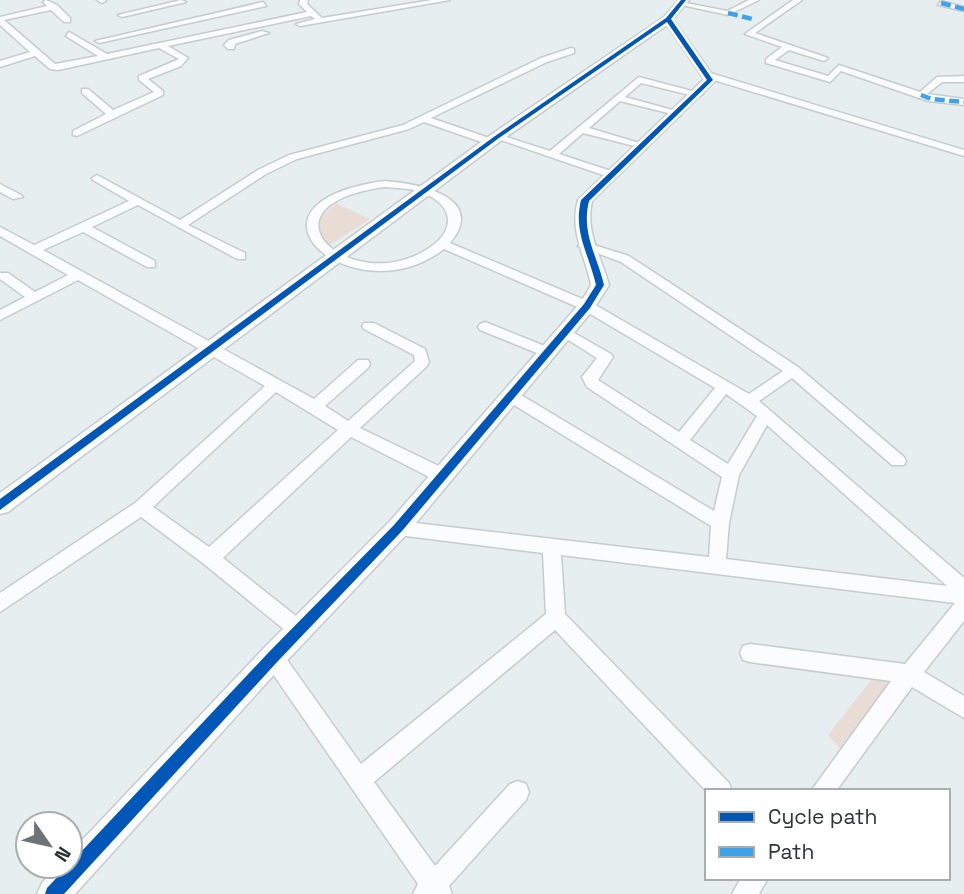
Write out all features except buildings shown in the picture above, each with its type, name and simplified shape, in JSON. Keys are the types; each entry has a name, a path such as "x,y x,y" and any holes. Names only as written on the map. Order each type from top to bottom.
{"street":[{"path":"45,0 67,20"},
{"path":"122,15 192,0"},
{"path":"304,0 303,4 320,20"},
{"path":"231,47 230,43 245,38 320,20 446,0"},
{"path":"728,13 754,0"},
{"path":"798,0 749,33 824,58"},
{"path":"181,1 216,32"},
{"path":"0,505 494,140 668,19 682,2 755,20"},
{"path":"930,9 944,2 964,9"},
{"path":"99,40 263,4"},
{"path":"0,20 54,7"},
{"path":"0,20 26,42 34,53 53,67 313,12"},
{"path":"668,19 703,84"},
{"path":"69,34 119,65"},
{"path":"77,133 161,92 142,78 184,60 159,45"},
{"path":"787,47 769,61 828,79"},
{"path":"180,225 262,172 293,157 383,135 424,119 544,60 571,51"},
{"path":"0,63 34,53"},
{"path":"821,87 839,68 928,99 964,102"},
{"path":"921,95 940,79 963,79"},
{"path":"551,155 643,80 703,84 810,99 963,150"},
{"path":"53,894 273,657 398,528 587,306 600,285 584,246 581,211 585,200 677,114 703,84"},
{"path":"85,91 112,114"},
{"path":"618,98 677,114"},
{"path":"424,119 610,174"},
{"path":"582,129 642,147"},
{"path":"97,178 241,256"},
{"path":"407,185 427,190 442,198 452,208 456,220 453,232 427,256 392,265 355,264 334,257 319,246 312,233 314,219 324,205 361,187 407,185"},
{"path":"0,187 17,197"},
{"path":"36,249 138,201"},
{"path":"83,227 151,264"},
{"path":"0,231 315,407 348,429 442,475"},
{"path":"443,244 587,306 749,401 964,589"},
{"path":"584,246 625,259 793,371 898,461"},
{"path":"0,316 79,274"},
{"path":"4,276 34,297"},
{"path":"211,558 422,362 420,352 369,326"},
{"path":"485,327 547,352"},
{"path":"564,333 606,357 589,377 592,383 681,439 730,474"},
{"path":"315,407 363,364"},
{"path":"749,401 793,371"},
{"path":"0,603 141,508 275,385"},
{"path":"681,439 724,386"},
{"path":"511,396 720,523"},
{"path":"717,566 720,523 730,474 765,415"},
{"path":"141,508 211,558 299,630"},
{"path":"398,528 964,596"},
{"path":"552,547 556,618 719,789"},
{"path":"823,789 909,674 964,607"},
{"path":"359,780 556,618"},
{"path":"750,653 909,674 964,708"},
{"path":"273,657 433,891 518,792"}],"shaded area":[{"path":"336,203 370,219 328,246 319,236 320,219"},
{"path":"871,680 897,683 843,752 828,735"}],"marked path":[{"path":"941,3 964,9"},
{"path":"728,13 756,20"},
{"path":"921,95 931,99 964,102"}],"cycle path":[{"path":"0,505 497,137 668,19 684,0"},
{"path":"53,894 273,657 398,528 587,306 600,285 583,233 582,212 585,200 710,80 668,19"}]}
